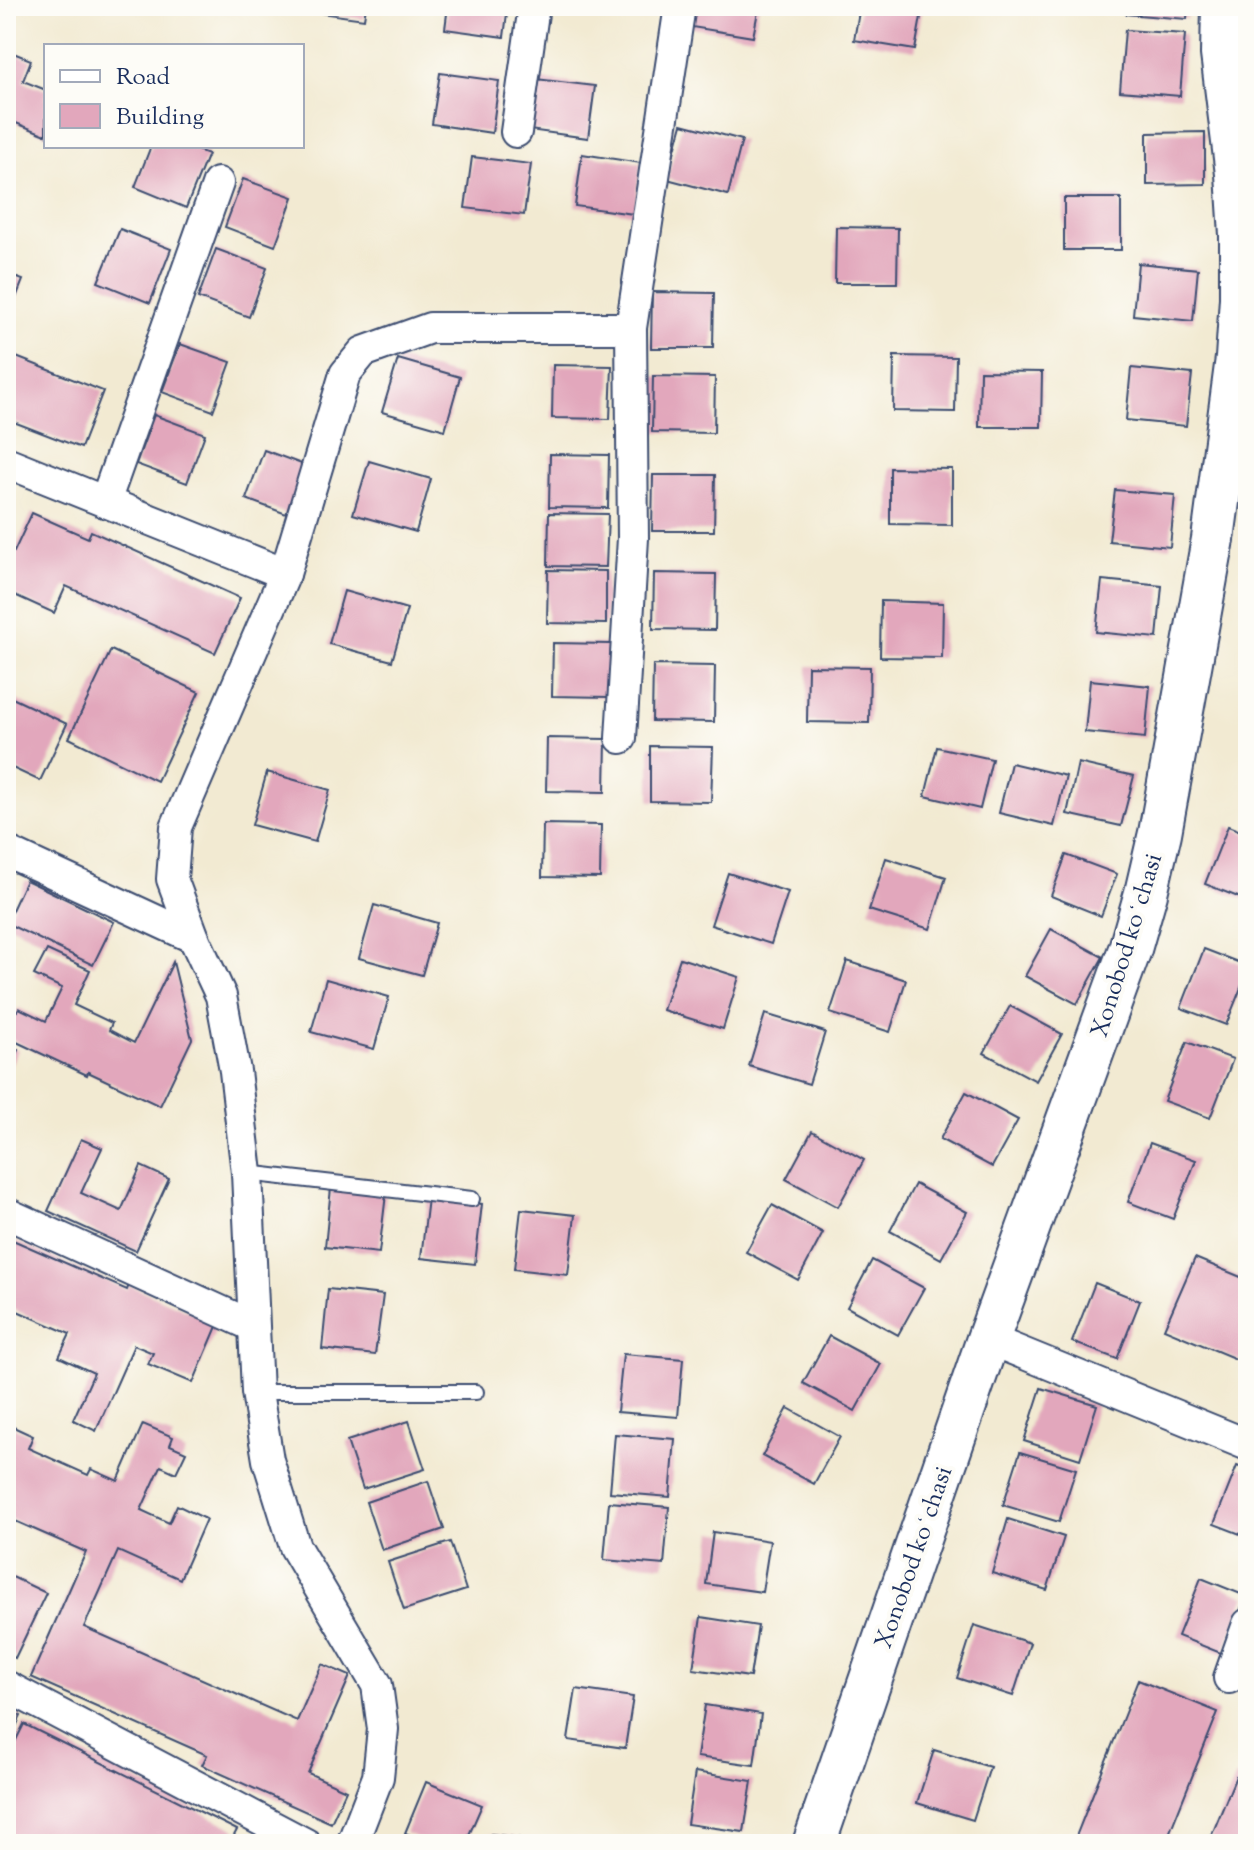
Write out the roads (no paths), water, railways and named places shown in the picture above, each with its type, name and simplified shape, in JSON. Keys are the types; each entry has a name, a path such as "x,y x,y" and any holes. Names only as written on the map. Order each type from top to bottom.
{"main road":[{"name":"Xonobod koʻchasi","path":"814,1844 988,1339 1130,949 1160,833 1213,539 1238,424 1241,235 1222,54 1223,6"}],"street":[{"path":"516,132 534,6"},
{"path":"621,738 633,538 631,328 680,6"},
{"path":"105,502 218,183"},
{"path":"352,1844 378,1777 383,1729 377,1685 295,1547 268,1460 257,1392 247,1173 235,1071 221,996 194,938 172,879 176,827 285,574 345,374 363,352 430,328 631,328"},
{"path":"6,462 285,574"},
{"path":"6,851 194,938"},
{"path":"6,1213 253,1326"},
{"path":"988,1339 1248,1445"},
{"path":"1229,1678 1248,1624"},
{"path":"6,1686 306,1844"}],"lane":[{"path":"247,1173 472,1199"},
{"path":"257,1392 476,1392"}]}
